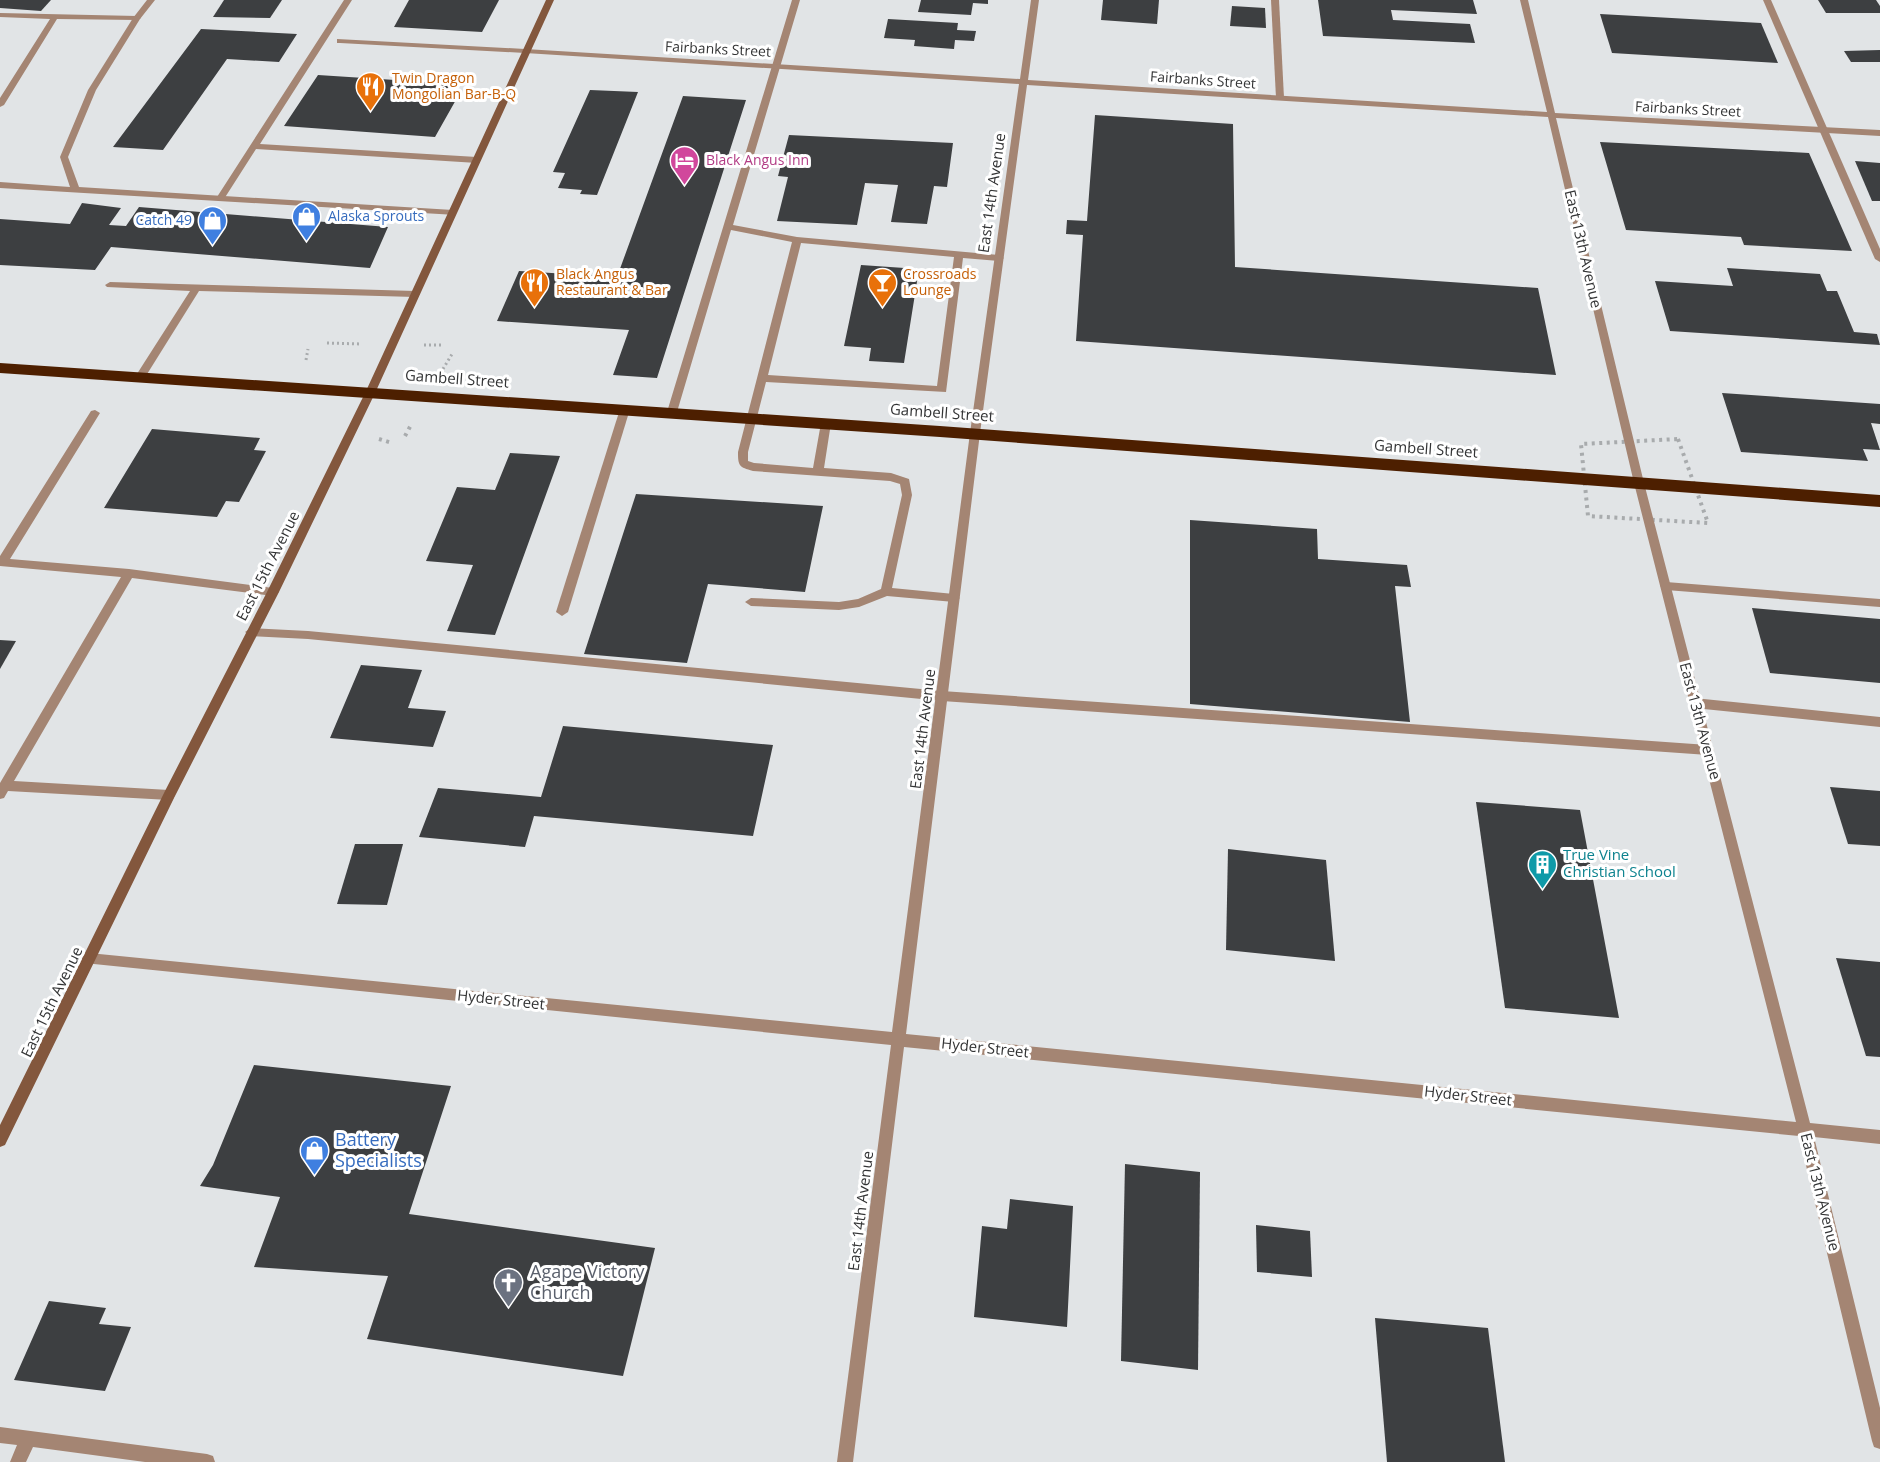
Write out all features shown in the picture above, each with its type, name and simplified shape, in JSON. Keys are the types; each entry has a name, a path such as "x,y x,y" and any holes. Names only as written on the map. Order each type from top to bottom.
{"highway":[{"name":"Gambell Street","path":"0,368 975,433 1880,501"}],"main road":[{"name":"East 15th Avenue","path":"0,1140 6,1117 90,959 169,795 273,592 371,391 550,0"}],"street":[{"path":"75,188 64,157 92,90 137,18 151,0"},
{"path":"220,197 348,0"},
{"path":"672,412 796,0"},
{"name":"East 14th Avenue","path":"845,1462 975,433 1035,0"},
{"path":"1275,0 1280,98"},
{"name":"East 13th Avenue","path":"1524,0 1639,483 1805,1130 1880,1441"},
{"path":"1767,0 1880,259"},
{"path":"0,15 137,18"},
{"path":"0,105 55,17"},
{"name":"Fairbanks Street","path":"340,41 1880,133"},
{"path":"254,146 477,160"},
{"path":"0,184 453,213"},
{"path":"728,227 797,240 999,258"},
{"path":"797,240 752,418 743,463 753,467 891,477 905,482 907,495 886,592"},
{"path":"762,378 942,390 959,255"},
{"path":"110,285 415,294"},
{"path":"140,377 196,288"},
{"path":"562,612 625,409"},
{"path":"95,413 2,562 129,573 273,592"},
{"path":"818,471 826,423"},
{"path":"129,573 3,790 169,795"},
{"path":"1666,586 1880,603"},
{"path":"750,602 839,606 859,603 886,592 954,598"},
{"path":"251,632 314,636 942,696 1708,750"},
{"path":"1694,703 1880,722"},
{"name":"Hyder Street","path":"90,959 1880,1137"},
{"path":"0,1435 207,1462"},
{"path":"18,1462 28,1439"}],"building":[{"path":"0,0 51,0 41,11 0,8"},
{"path":"224,0 282,0 270,18 213,17"},
{"path":"409,0 499,0 482,32 394,27"},
{"path":"921,0 988,0 988,4 973,3 971,15 918,12"},
{"path":"1103,0 1159,0 1157,24 1101,20"},
{"path":"1318,0 1473,0 1477,14 1391,10 1393,20 1470,24 1475,43 1323,36"},
{"path":"1818,0 1876,0 1880,6 1880,13 1826,13"},
{"path":"1232,6 1265,8 1266,28 1230,26"},
{"path":"1600,14 1761,23 1778,63 1612,53"},
{"path":"888,19 958,23 957,30 976,31 974,41 955,40 954,49 914,46 915,40 884,38"},
{"path":"201,29 297,34 279,62 227,59 163,150 113,147"},
{"path":"1880,50 1880,62 1851,62 1844,51"},
{"name":"Twin Dragon Mongolian Bar-B-Q","path":"318,75 457,84 449,98 457,98 435,137 284,126"},
{"path":"590,90 638,92 597,195 580,194 582,190 558,188 565,173 553,172"},
{"name":"Black Angus Inn","path":"683,96 746,100 657,378 613,375 629,330 497,321 519,271 617,277"},
{"path":"1095,115 1233,124 1235,267 1538,288 1556,375 1076,341 1083,235 1066,234 1067,220 1087,221"},
{"path":"789,135 953,143 947,187 934,186 927,224 891,222 898,185 865,183 857,225 777,221 788,177 778,176"},
{"path":"1600,142 1809,153 1852,251 1744,245 1741,237 1626,230"},
{"path":"1855,161 1880,163 1880,201 1872,201"},
{"path":"82,203 121,208 109,225 126,226 139,207 388,227 370,268 111,247 95,270 0,265 0,219 70,224"},
{"name":"Crossroads Lounge","path":"861,265 919,269 904,363 869,361 871,348 844,346"},
{"path":"1727,268 1820,274 1827,291 1837,291 1854,332 1877,334 1880,345 1670,331 1655,281 1733,286"},
{"path":"1722,393 1880,404 1880,424 1871,423 1880,450 1863,449 1868,461 1741,452"},
{"path":"152,429 260,438 254,450 266,451 239,502 226,501 217,517 104,508"},
{"path":"510,453 560,456 495,635 447,631 473,565 426,561 457,487 495,490"},
{"path":"636,494 823,506 805,592 708,584 687,663 584,654"},
{"path":"1190,520 1317,529 1318,559 1407,565 1411,587 1395,586 1410,722 1190,704"},
{"path":"1752,608 1880,619 1880,683 1770,673"},
{"path":"0,640 16,641 0,669"},
{"path":"361,665 422,670 408,708 446,711 433,747 330,738"},
{"path":"563,726 773,745 753,836 534,816 525,847 419,837 438,788 541,797"},
{"path":"1830,787 1880,791 1880,846 1848,844"},
{"name":"True Vine Christian School","path":"1476,802 1580,810 1619,1018 1505,1008"},
{"path":"355,844 403,844 387,905 337,904"},
{"path":"1228,849 1326,860 1335,961 1226,950"},
{"path":"1836,958 1880,962 1880,1057 1866,1056"},
{"path":"254,1065 451,1086 409,1214 655,1248 623,1376 367,1339 388,1276 254,1267 280,1197 200,1186 213,1165"},
{"path":"1125,1164 1200,1172 1198,1370 1121,1361"},
{"path":"1010,1199 1073,1206 1067,1327 974,1317 982,1226 1007,1229"},
{"path":"1256,1225 1310,1231 1312,1277 1257,1272"},
{"path":"49,1301 106,1308 99,1324 131,1327 105,1391 14,1380"},
{"path":"1375,1318 1488,1328 1505,1462 1387,1462"}],"place":[{"name":"Twin Dragon Mongolian Bar-B-Q","path":"371,112"},
{"name":"Black Angus Inn","path":"685,186"},
{"name":"Alaska Sprouts","path":"307,242"},
{"name":"Catch 49","path":"213,246"},
{"name":"Black Angus Restaurant & Bar","path":"535,308"},
{"name":"Crossroads Lounge","path":"882,308"},
{"name":"True Vine Christian School","path":"1542,890"},
{"name":"Battery Specialists","path":"314,1176"},
{"name":"Agape Victory Church","path":"509,1308"}]}
